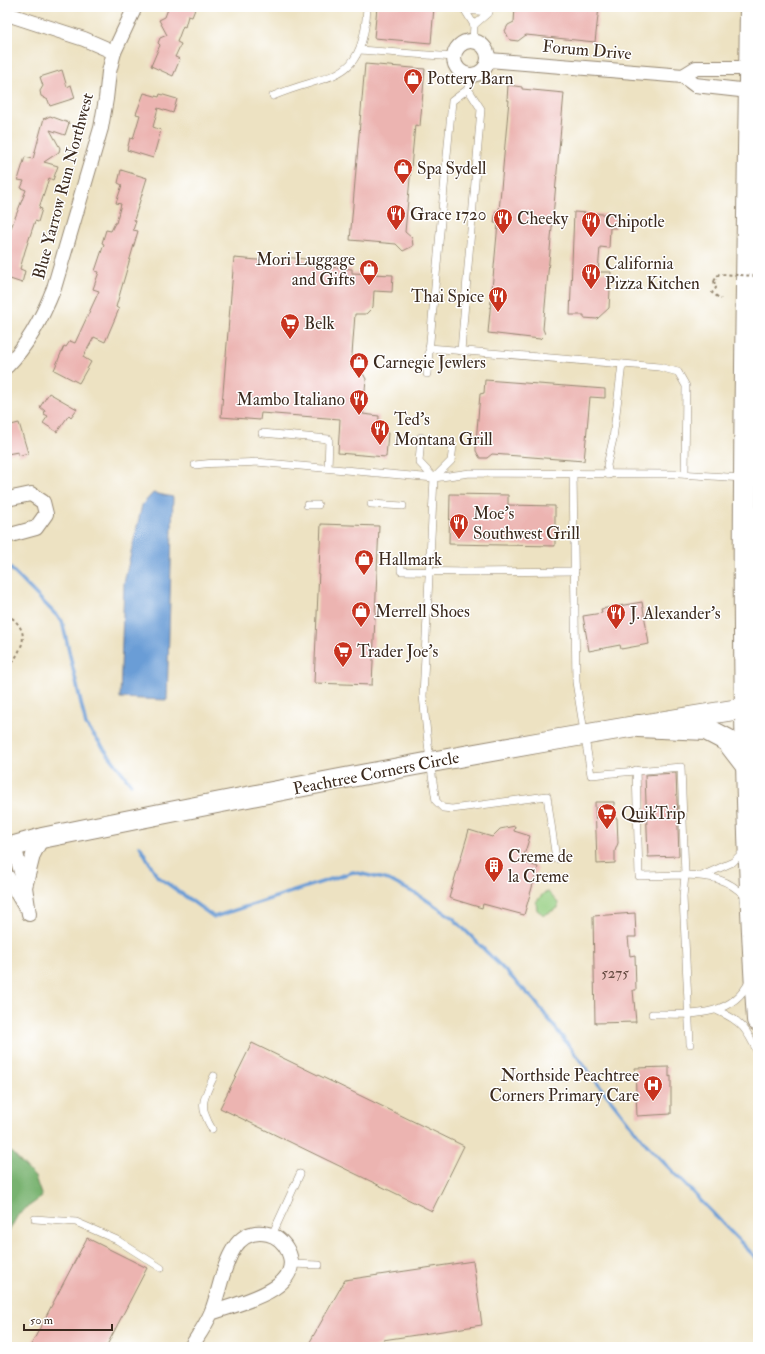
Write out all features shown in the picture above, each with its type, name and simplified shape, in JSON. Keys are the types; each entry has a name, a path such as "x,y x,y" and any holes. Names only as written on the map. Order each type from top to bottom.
{"highway":[{"path":"751,7 754,92 745,478 754,706 747,766 758,1020"},
{"path":"638,726 706,729 727,740 747,766"}],"street":[{"name":"Blue Yarrow Run Northwest","path":"7,366 17,356 44,313 54,288 101,128 109,72 114,52 136,7"},
{"path":"7,14 84,39 114,52"},
{"path":"473,41 483,45 488,54 489,60 487,65 480,73 469,75 459,71 454,62 454,57 455,51 462,43 473,41"},
{"name":"Forum Drive","path":"489,60 683,76 695,85 754,92"},
{"name":"Forum Drive","path":"683,76 696,68 754,68"},
{"path":"7,499 31,494 43,502 46,514 36,528 7,536"},
{"name":"Peachtree Corners Circle","path":"11,847 42,838 430,762 584,734 754,706"},
{"path":"25,887 33,855 42,838"},
{"path":"7,876 29,914 25,887 11,847"},
{"path":"191,1347 211,1313 232,1250 238,1240 249,1234 261,1232 272,1235 282,1242 288,1252 290,1264 288,1275 281,1285 270,1291 211,1313"}],"lane":[{"path":"272,96 339,73 354,62 360,50 366,27 367,7"},
{"path":"464,8 489,10"},
{"path":"464,8 474,25 473,41"},
{"path":"474,25 489,10"},
{"path":"360,50 454,57"},
{"path":"461,351 481,109 468,89 469,75"},
{"path":"427,374 452,101 468,89"},
{"path":"429,348 658,367 678,372 686,386 685,474"},
{"path":"609,474 607,465 613,439 622,364"},
{"path":"262,433 329,439 328,468"},
{"path":"421,437 419,462 434,478"},
{"path":"453,446 451,462 434,478 423,696 430,762 436,800 442,808 452,809 547,796 556,859"},
{"path":"196,465 213,462 241,464 256,462 434,478 470,473 685,474 745,478"},
{"path":"573,474 576,682 591,774 681,767 685,875 683,897 690,1044"},
{"path":"371,504 403,506"},
{"path":"306,505 318,505"},
{"path":"402,560 401,571 575,571"},
{"path":"636,770 639,876 704,876 726,881 739,890 752,903"},
{"path":"704,876 733,862 750,845"},
{"path":"652,1014 688,1014 718,1010 734,1002 742,994 755,969"},
{"path":"718,1010 733,1017 741,1024 748,1032 758,1053"},
{"path":"212,1129 204,1115 203,1101 214,1076"},
{"path":"272,1235 300,1174"},
{"path":"35,1220 76,1222 117,1240 161,1268"},
{"path":"290,1264 319,1265"}],"path":[{"path":"721,299 712,294 716,288 714,281 719,274 758,276"},
{"path":"7,614 17,621 24,638 22,646 7,672"}],"green space":[{"path":"548,892 558,903 558,908 544,915 537,910 536,902 544,893"},
{"path":"7,1148 35,1177 42,1197 19,1213 7,1235"}],"water":[{"path":"153,493 173,497 167,700 120,698 124,583 142,505"}],"building":[{"path":"166,7 196,7 192,17 188,16 185,27 183,26 177,42 181,44 175,57 180,59 173,76 151,66 160,45 158,43 160,38 167,35 159,20 165,17 168,9"},
{"path":"377,7 434,7 431,43 374,38"},
{"path":"515,7 599,7 595,42 526,35 518,41 510,40 505,31 508,25 514,22"},
{"path":"365,64 425,69 420,126 415,125 405,232 412,238 413,246 403,251 396,244 350,240"},
{"path":"62,70 67,87 71,85 75,98 50,106 48,100 41,96 40,91 43,86 40,77"},
{"path":"508,85 522,87 522,89 564,93 543,329 545,334 540,339 488,333 498,223 494,223 496,211 499,211 509,100 507,100"},
{"path":"144,93 159,97 160,94 177,99 173,113 158,108 153,127 161,130 153,158 127,150 130,138 133,139 140,115 136,114"},
{"path":"50,116 69,123 65,135 50,130 60,148 59,152 44,162 58,166 53,180 49,178 39,208 42,209 38,222 35,221 25,251 20,269 25,271 22,283 7,278 7,238 26,190 21,188 24,181 18,180 25,157 33,159 44,118"},
{"path":"121,170 147,178 134,220 136,221 133,230 138,231 116,307 119,309 105,342 94,337 83,357 91,362 79,383 54,370 64,346 66,347 70,341 75,343 99,291 93,289 99,272 95,271 104,244 102,243 106,230 111,231 116,223 121,204 116,203 122,185 118,183"},
{"path":"574,212 616,215 616,228 610,228 609,248 600,247 598,272 611,272 609,308 597,319 584,318 584,315 570,315"},
{"name":"Belk","path":"281,257 306,259 305,265 352,269 352,273 393,275 392,292 374,291 373,307 366,314 355,314 351,368 361,370 366,379 363,414 379,416 378,432 388,433 386,457 338,453 340,419 261,413 260,420 221,417 234,258 281,262"},
{"path":"485,380 605,389 605,398 590,397 584,461 492,454 487,458 480,458 476,451 476,442 480,394 484,393"},
{"path":"49,393 77,409 71,417 69,415 57,432 43,423 48,416 44,414 45,411 40,407"},
{"path":"19,423 28,453 18,456 18,452 7,454 7,426"},
{"path":"450,494 508,495 508,505 555,506 555,546 449,544"},
{"path":"321,524 379,526 372,685 314,683"},
{"name":"J. Alexander's","path":"642,602 649,644 621,649 620,645 589,651 583,616 602,613 601,609"},
{"name":"QuikTrip","path":"676,773 679,856 648,857 645,775"},
{"name":"QuikTrip","path":"595,802 614,802 614,818 617,818 618,843 615,851 615,863 597,864"},
{"name":"Creme de la Creme","path":"515,826 514,831 530,836 522,862 538,867 524,915 483,904 482,908 449,898 469,830 492,837 500,829"},
{"path":"635,913 636,937 628,937 630,956 635,955 636,990 633,990 636,1022 595,1023 593,916"},
{"path":"252,1043 464,1146 432,1211 220,1108"},
{"name":"Northside Peachtree Corners Primary Care","path":"669,1067 669,1077 671,1076 671,1114 637,1116 635,1068"},
{"path":"87,1238 147,1268 106,1347 30,1347"},
{"path":"473,1261 482,1325 383,1340 379,1347 307,1347 345,1280"}],"waterway":[{"path":"7,565 62,621 86,725 131,784"},
{"path":"140,846 157,876 214,917 353,872 389,880 422,897 453,918 534,1000 647,1145 758,1260"}],"place":[{"name":"Pottery Barn","path":"413,95"},
{"name":"Spa Sydell","path":"403,185"},
{"name":"Grace 1720","path":"396,231"},
{"name":"Cheeky","path":"503,235"},
{"name":"Chipotle","path":"591,238"},
{"name":"Mori Luggage and Gifts","path":"369,286"},
{"name":"California Pizza Kitchen","path":"591,290"},
{"name":"Thai Spice","path":"498,313"},
{"name":"Belk","path":"290,340"},
{"name":"Carnegie Jewlers","path":"359,379"},
{"name":"Mambo Italiano","path":"359,416"},
{"name":"Ted's Montana Grill","path":"380,446"},
{"name":"Moe's Southwest Grill","path":"459,540"},
{"name":"Hallmark","path":"364,576"},
{"name":"Merrell Shoes","path":"361,628"},
{"name":"J. Alexander's","path":"616,630"},
{"name":"Trader Joe's","path":"343,668"},
{"name":"QuikTrip","path":"607,830"},
{"name":"Creme de la Creme","path":"494,883"},
{"name":"Northside Peachtree Corners Primary Care","path":"653,1102"}]}
